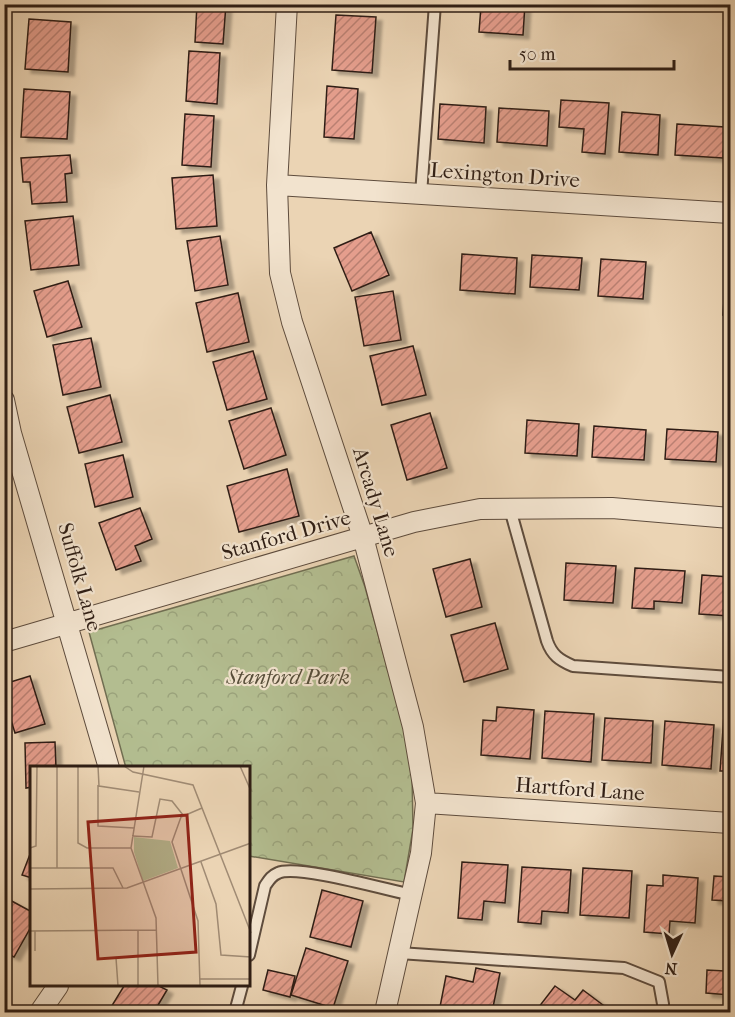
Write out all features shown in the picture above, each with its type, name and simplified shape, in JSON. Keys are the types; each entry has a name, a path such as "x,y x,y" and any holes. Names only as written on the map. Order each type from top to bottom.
{"street":[{"name":"Arcady Lane","path":"287,4 277,185 280,273 292,322 363,537 413,726 426,803 422,853 385,1012"},
{"name":"Lexington Drive","path":"277,185 730,213"},
{"name":"Suffolk Lane","path":"4,400 11,433 108,766"},
{"name":"Stanford Drive","path":"4,642 448,514 480,509 612,508 730,518"},
{"name":"Hartford Lane","path":"426,803 730,824"},
{"path":"40,1012 57,987"}],"lane":[{"path":"421,194 435,4"},
{"path":"510,509 547,641 551,652 561,661 573,666 730,677"},
{"path":"250,951 266,886 270,878 278,873 299,870 412,895"},
{"path":"399,953 624,968 659,982 663,1012"},
{"path":"235,1012 242,987"}],"green space":[{"name":"Stanford Park","path":"354,556 365,587 405,732 412,774 413,829 404,882 250,856 250,766 125,766 89,632"}],"building":[{"path":"197,4 226,4 223,44 195,42"},
{"path":"525,4 523,35 479,32 481,6 463,5"},
{"path":"336,15 376,17 372,73 332,70"},
{"path":"29,19 71,22 68,72 25,69"},
{"path":"189,51 220,53 217,104 186,101"},
{"path":"327,86 358,89 354,139 324,137"},
{"path":"24,89 70,92 67,139 21,137"},
{"path":"561,100 609,103 605,154 582,152 584,129 559,127"},
{"path":"440,104 486,107 484,143 438,139"},
{"path":"499,108 549,111 547,146 497,142"},
{"path":"622,112 660,115 658,155 619,152"},
{"path":"185,114 214,116 211,167 182,165"},
{"path":"677,124 725,127 723,158 675,155"},
{"path":"70,155 72,173 65,174 67,202 32,204 30,182 23,182 21,158"},
{"path":"213,175 217,226 176,229 172,178"},
{"path":"73,216 79,265 31,270 25,221"},
{"path":"371,232 389,275 352,291 334,248"},
{"path":"220,236 228,285 195,291 187,241"},
{"path":"462,254 517,258 515,294 460,290"},
{"path":"532,255 582,258 579,290 530,287"},
{"path":"601,259 646,262 643,299 598,296"},
{"path":"726,269 730,269 730,316 723,315"},
{"path":"68,281 82,327 47,337 34,291"},
{"path":"393,291 401,340 364,346 355,297"},
{"path":"238,293 249,342 207,352 196,303"},
{"path":"91,338 101,387 63,395 53,345"},
{"path":"413,346 426,395 382,405 370,356"},
{"path":"253,351 267,399 227,410 213,362"},
{"path":"110,395 122,442 79,453 67,407"},
{"path":"271,408 286,455 244,469 229,421"},
{"path":"430,413 447,468 407,480 391,425"},
{"path":"527,420 579,424 577,456 525,453"},
{"path":"594,426 646,430 644,460 592,457"},
{"path":"667,429 718,432 716,462 665,459"},
{"path":"123,455 133,497 95,507 85,464"},
{"path":"287,469 299,516 239,532 227,486"},
{"path":"140,508 152,539 135,546 141,561 116,570 99,523"},
{"path":"470,559 482,607 446,617 433,569"},
{"path":"566,563 616,566 613,603 564,600"},
{"path":"635,568 685,571 682,603 654,601 654,609 632,608"},
{"path":"702,575 730,577 730,616 699,614"},
{"path":"495,623 508,669 464,682 451,635"},
{"path":"30,676 45,724 15,733 4,698 4,684"},
{"path":"497,707 534,710 530,759 481,755 483,720 496,721"},
{"path":"545,711 594,714 591,762 542,758"},
{"path":"724,715 730,716 730,771 720,771"},
{"path":"605,718 653,721 651,763 602,760"},
{"path":"665,721 714,725 711,769 662,765"},
{"path":"55,742 56,766 30,766 30,787 26,788 25,743"},
{"path":"30,854 30,877 22,875"},
{"path":"462,862 508,865 505,903 484,901 482,920 458,918"},
{"path":"522,867 571,870 568,913 542,911 541,924 518,922"},
{"path":"583,868 632,871 629,918 580,915"},
{"path":"663,875 698,878 695,923 670,921 669,934 644,932 647,885 663,886"},
{"path":"714,876 730,877 730,924 728,924 729,901 712,900"},
{"path":"322,890 363,901 351,947 310,937"},
{"path":"8,899 30,911 30,929 14,957 4,952 4,904"},
{"path":"306,948 348,961 333,1008 291,995"},
{"path":"727,948 730,948 730,995 706,993 707,970 725,971"},
{"path":"476,968 500,973 492,1012 439,1012 446,976 473,982"},
{"path":"268,970 295,976 290,997 263,990"},
{"path":"555,986 575,1000 583,990 603,1005 597,1012 535,1012"},
{"path":"123,987 161,987 167,990 154,1012 108,1012"},
{"path":"294,1007 315,1012 293,1012"}]}
